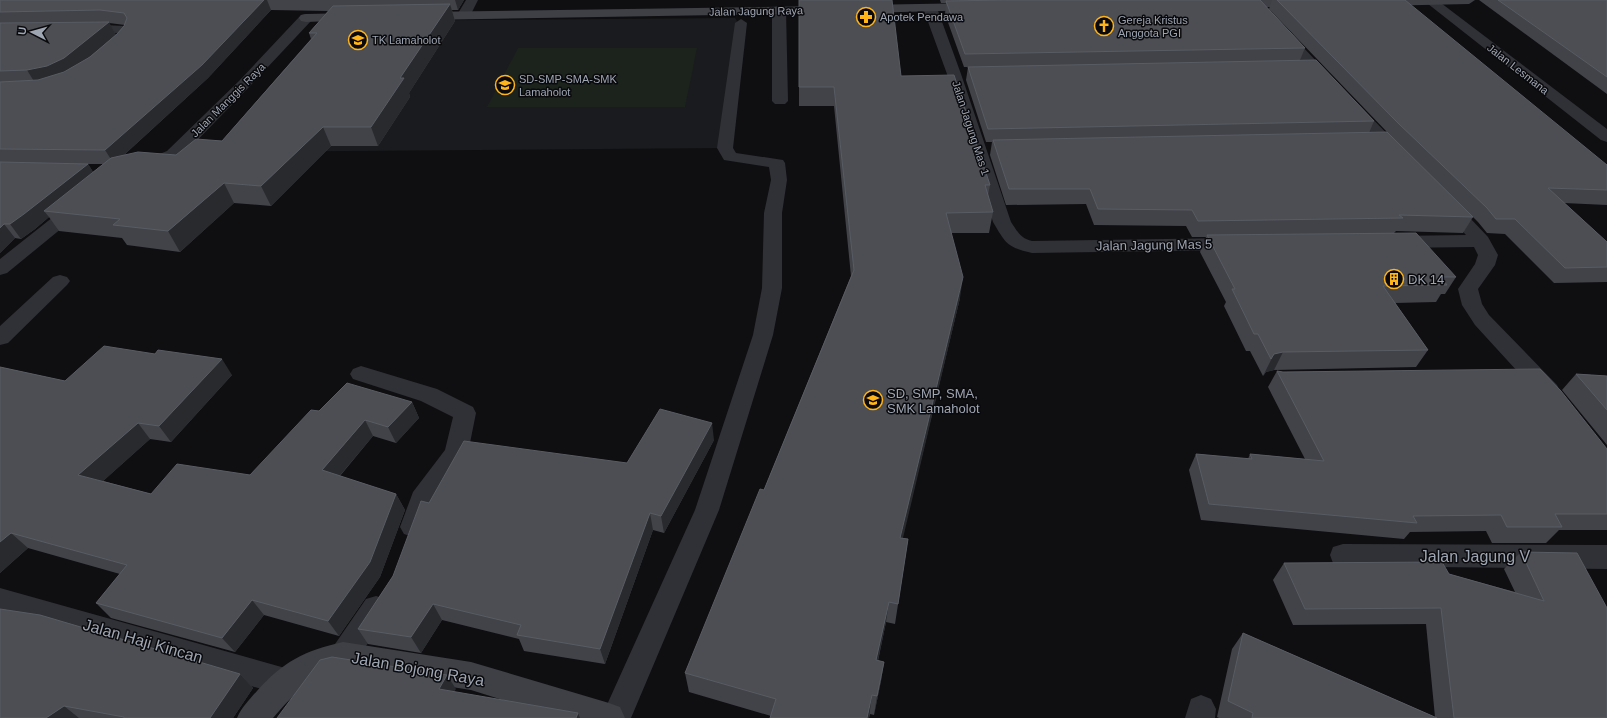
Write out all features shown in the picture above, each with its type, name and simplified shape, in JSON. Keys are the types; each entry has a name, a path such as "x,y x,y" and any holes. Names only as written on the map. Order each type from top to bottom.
{"street":[{"path":"464,16 472,0"},
{"name":"Jalan Lesmana","path":"1429,0 1607,137"},
{"path":"1361,2 1469,0"},
{"path":"1222,3 1253,1 1315,2"},
{"path":"1253,1 1305,67 1338,93 1406,163"},
{"name":"Jalan Jagung Raya","path":"410,16 845,9 878,4 930,8 992,7"},
{"name":"Jalan Manggis Raya","path":"128,170 152,164 173,154 245,83 316,6"},
{"name":"Jalan Jagung Mas 1","path":"930,8 962,74 987,149 1002,222 1011,237 1019,244"},
{"path":"779,10 780,101"},
{"path":"306,18 363,17"},
{"path":"69,28 107,28 125,30 123,38 100,57"},
{"path":"1360,142 1384,142"},
{"path":"1432,190 1470,227 1481,241 1488,255 1485,265 1468,289 1472,305 1482,320 1535,375 1561,406"},
{"path":"0,269 91,194"},
{"path":"1380,242 1481,241"},
{"name":"Jalan Jagung Mas 5","path":"1019,244 1032,247 1063,247 1255,243"},
{"path":"0,338 60,281"},
{"path":"1503,376 1535,375"},
{"name":"Jalan Jagung V","path":"1343,555 1607,557"},
{"name":"Jalan Haji Kincan","path":"0,600 285,682"},
{"path":"253,718 285,682 318,662 343,656"},
{"name":"Jalan Bojong Raya","path":"343,656 471,676 609,718"}],"lane":[{"path":"616,718 707,510 763,335 772,288 774,212 779,180 776,164 730,157 725,148 741,22"},
{"path":"361,374 429,395 465,413 456,453 422,499 405,549"},
{"path":"343,656 388,590"}],"shaded area":[{"name":"SD-SMP-SMA-SMK Lamaholot","path":"735,18 737,21 723,148 223,152 335,21"},
{"path":"518,48 697,48 685,107 487,107"}],"building":[{"path":"0,0 264,0 202,65 105,150 0,149 0,82 38,80 64,72 90,57 117,34 124,26 127,18 124,13 100,10 0,12"},
{"path":"799,0 892,0 901,76 954,75 990,185 985,185 993,212 946,213 963,277 900,538 908,539 898,604 889,602 876,660 884,662 877,696 872,695 867,718 770,718 776,699 685,673 760,489 764,490 854,270 834,87 799,87"},
{"path":"1260,0 1305,48 965,54 946,1"},
{"path":"1277,0 1405,0 1607,165 1607,190 1548,188 1607,242 1607,267 1565,268 1515,219 1496,219 1487,208 1398,123"},
{"path":"1498,0 1607,0 1607,77"},
{"path":"450,4 400,78 404,78 371,127 323,127 261,186 224,183 168,231 113,225 120,219 44,211 111,158 138,152 176,155 196,139 222,141 317,33 309,33 333,6"},
{"path":"109,22 64,58 47,66 27,70 0,71 0,23"},
{"path":"1316,60 1374,121 988,129 968,67"},
{"path":"1387,132 1473,217 1399,215 1403,218 1198,221 1192,210 1098,209 1090,189 1009,189 993,140"},
{"path":"0,162 88,164 24,214 10,224 4,224 0,228"},
{"path":"1416,233 1456,277 1441,277 1447,285 1383,286 1428,350 1283,352 1274,354 1271,359 1258,334 1254,334 1232,289 1235,289 1207,235"},
{"path":"104,346 155,354 158,350 222,359 159,426 138,423 78,475 151,494 177,464 250,475 311,410 319,411 347,383 412,402 388,427 365,420 322,470 396,494 370,562 328,621 252,600 222,638 96,603 127,565 11,533 0,542 0,367 65,381"},
{"path":"1540,369 1561,391 1607,449 1607,514 1555,514 1562,527 1507,527 1501,515 1413,516 1417,523 1209,504 1196,454 1252,459 1250,454 1324,461 1277,371"},
{"path":"1576,374 1607,376 1607,410"},
{"path":"660,409 712,423 661,516 650,513 600,649 517,635 521,625 433,604 411,637 358,629 393,576 421,501 429,503 464,441 627,463"},
{"path":"1521,552 1577,553 1607,608 1607,718 1454,718 1441,608 1305,609 1284,563 1442,562 1449,574 1544,601"},
{"path":"0,609 40,615 240,674 210,718 124,718 64,706 46,718 0,718"},
{"path":"1243,633 1437,718 1252,718 1253,713 1228,701"},
{"path":"332,657 447,675 439,689 578,713 576,718 277,718 320,660"}],"place":[{"name":"Apotek Pendawa","path":"866,17"},
{"name":"Gereja Kristus Anggota PGI","path":"1104,26"},
{"name":"TK Lamaholot","path":"358,40"},
{"name":"SD-SMP-SMA-SMK Lamaholot","path":"505,85"},
{"name":"DK 14","path":"1394,279"},
{"name":"SD, SMP, SMA, SMK Lamaholot","path":"873,400"}]}
